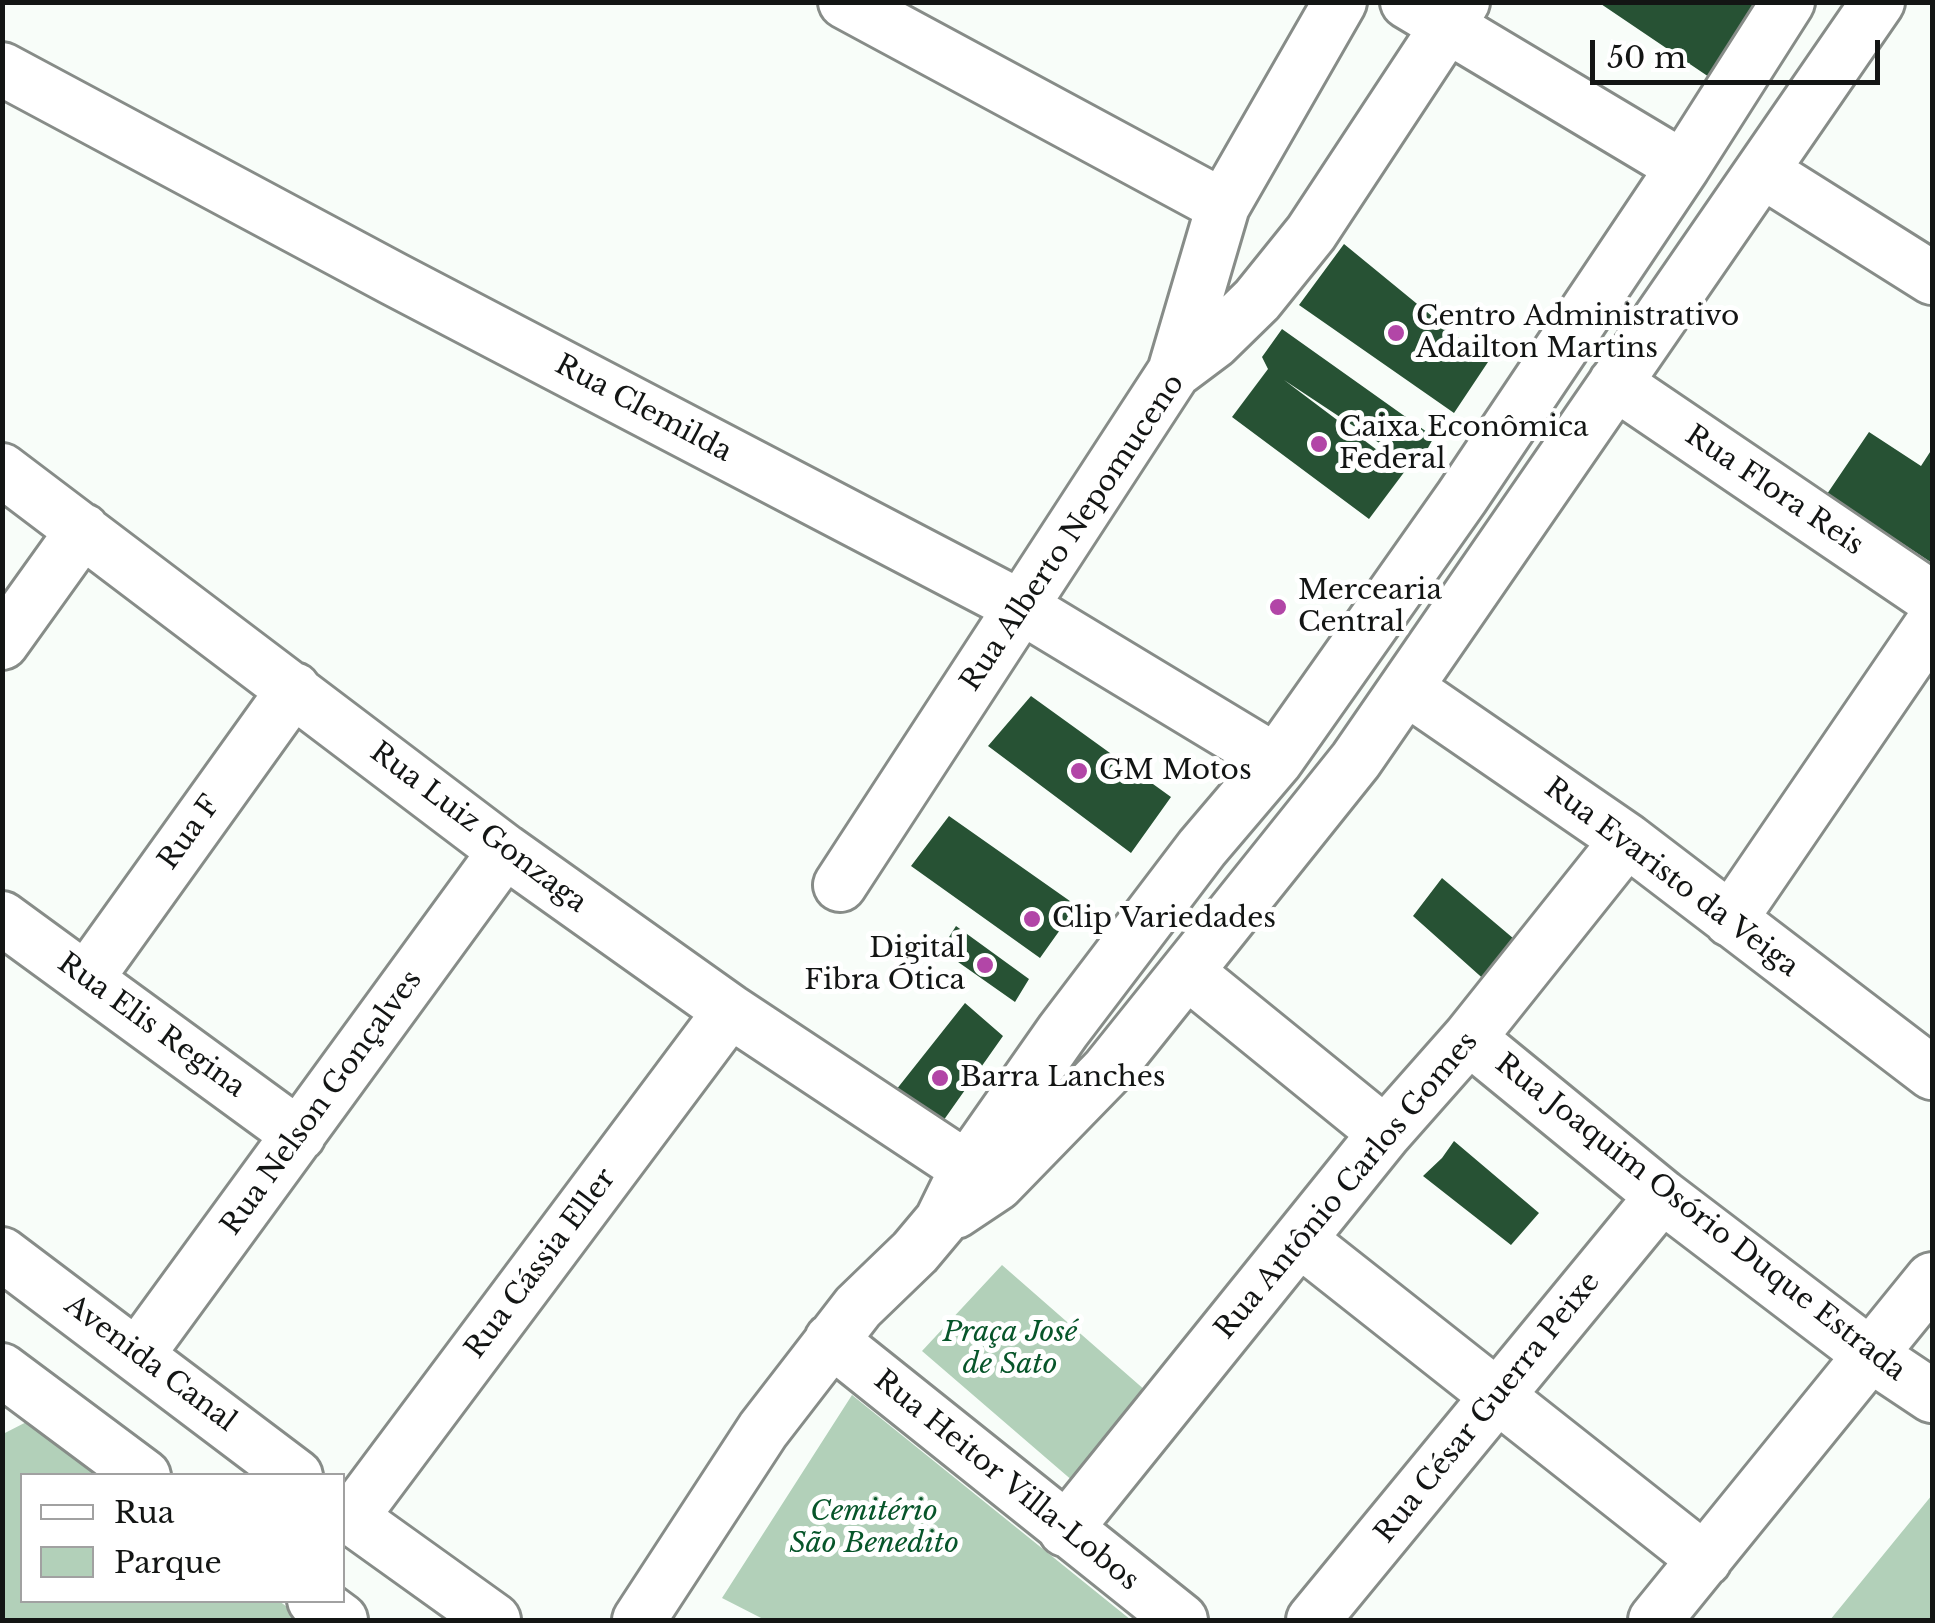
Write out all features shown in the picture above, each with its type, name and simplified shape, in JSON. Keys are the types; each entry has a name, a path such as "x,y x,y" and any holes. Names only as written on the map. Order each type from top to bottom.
{"street":[{"path":"845,2 1224,206"},
{"path":"1174,372 1224,206 1340,2"},
{"path":"942,1221 967,1168 1063,1031 1202,848 1276,761 1462,497 1684,167 1788,2"},
{"path":"639,1620 764,1430 858,1307 942,1221 997,1184 1108,1071 1356,760 1878,2"},
{"path":"1439,10 1684,167"},
{"name":"Rua Alberto Nepomuceno","path":"840,885 1174,372 1214,342 1257,300 1311,233 1439,10"},
{"name":"Rua Clemilda","path":"2,69 1023,608 1276,761"},
{"path":"1762,170 1932,278"},
{"name":"Rua Flora Reis","path":"1615,383 1932,598"},
{"name":"Rua Luiz Gonzaga","path":"2,470 505,851 730,1011 967,1168"},
{"path":"2,642 83,530"},
{"path":"1730,920 1932,624"},
{"name":"Rua Evaristo da Veiga","path":"1406,688 1627,840 1932,1073"},
{"name":"Rua F","path":"87,978 294,689"},
{"name":"Rua Antônio Carlos Gomes","path":"1065,1530 1627,840"},
{"name":"Rua Nelson Gonçalves","path":"138,1354 505,851"},
{"name":"Rua Elis Regina","path":"2,918 299,1135"},
{"path":"1187,972 1385,1134"},
{"name":"Rua Cássia Eller","path":"347,1514 730,1011"},
{"name":"Rua Joaquim Osório Duque Estrada","path":"1469,1038 1662,1196 1872,1356 1932,1396"},
{"name":"Rua César Guerra Peixe","path":"1313,1620 1662,1196"},
{"path":"1300,1240 1705,1560"},
{"name":"Avenida Canal","path":"2,1254 292,1473"},
{"path":"1655,1620 1932,1279"},
{"name":"Rua Heitor Villa-Lobos","path":"831,1340 1181,1620"},
{"path":"6,1377 140,1473"},
{"path":"347,1514 494,1620"},
{"path":"318,1603 342,1620"}],"green space":[{"name":"Praça José de Sato","path":"1002,1265 1146,1391 1074,1482 922,1351"},
{"name":"Cemitério São Benedito","path":"852,1395 1131,1620 765,1620 722,1598"},
{"path":"40,1415 115,1473 20,1473 20,1603 282,1603 305,1620 3,1620 3,1434"},
{"path":"1932,1495 1932,1620 1830,1620"}],"building":[{"path":"1598,2 1762,2 1712,79"},
{"name":"Centro Administrativo Adailton Martins","path":"1344,244 1488,362 1454,413 1299,305"},
{"path":"1282,329 1434,437 1417,468 1284,380 1405,471 1369,519 1232,417 1268,369 1262,357"},
{"path":"1869,432 1921,466 1932,449 1932,563 1827,494"},
{"name":"GM Motos","path":"1031,696 1171,797 1131,853 988,746"},
{"path":"949,816 1077,906 1040,958 911,866"},
{"path":"1442,878 1520,944 1488,983 1413,916"},
{"name":"Digital Fibra Ótica","path":"956,926 1029,979 1015,1002 941,950"},
{"path":"965,1003 1003,1036 941,1124 896,1090"},
{"path":"1454,1141 1539,1213 1511,1245 1423,1176"}],"place":[{"name":"Centro Administrativo Adailton Martins","path":"1396,333"},
{"name":"Caixa Econômica Federal","path":"1319,444"},
{"name":"Mercearia Central","path":"1278,607"},
{"name":"GM Motos","path":"1079,771"},
{"name":"Clip Variedades","path":"1032,919"},
{"name":"Digital Fibra Ótica","path":"985,965"},
{"name":"Barra Lanches","path":"940,1078"}]}
